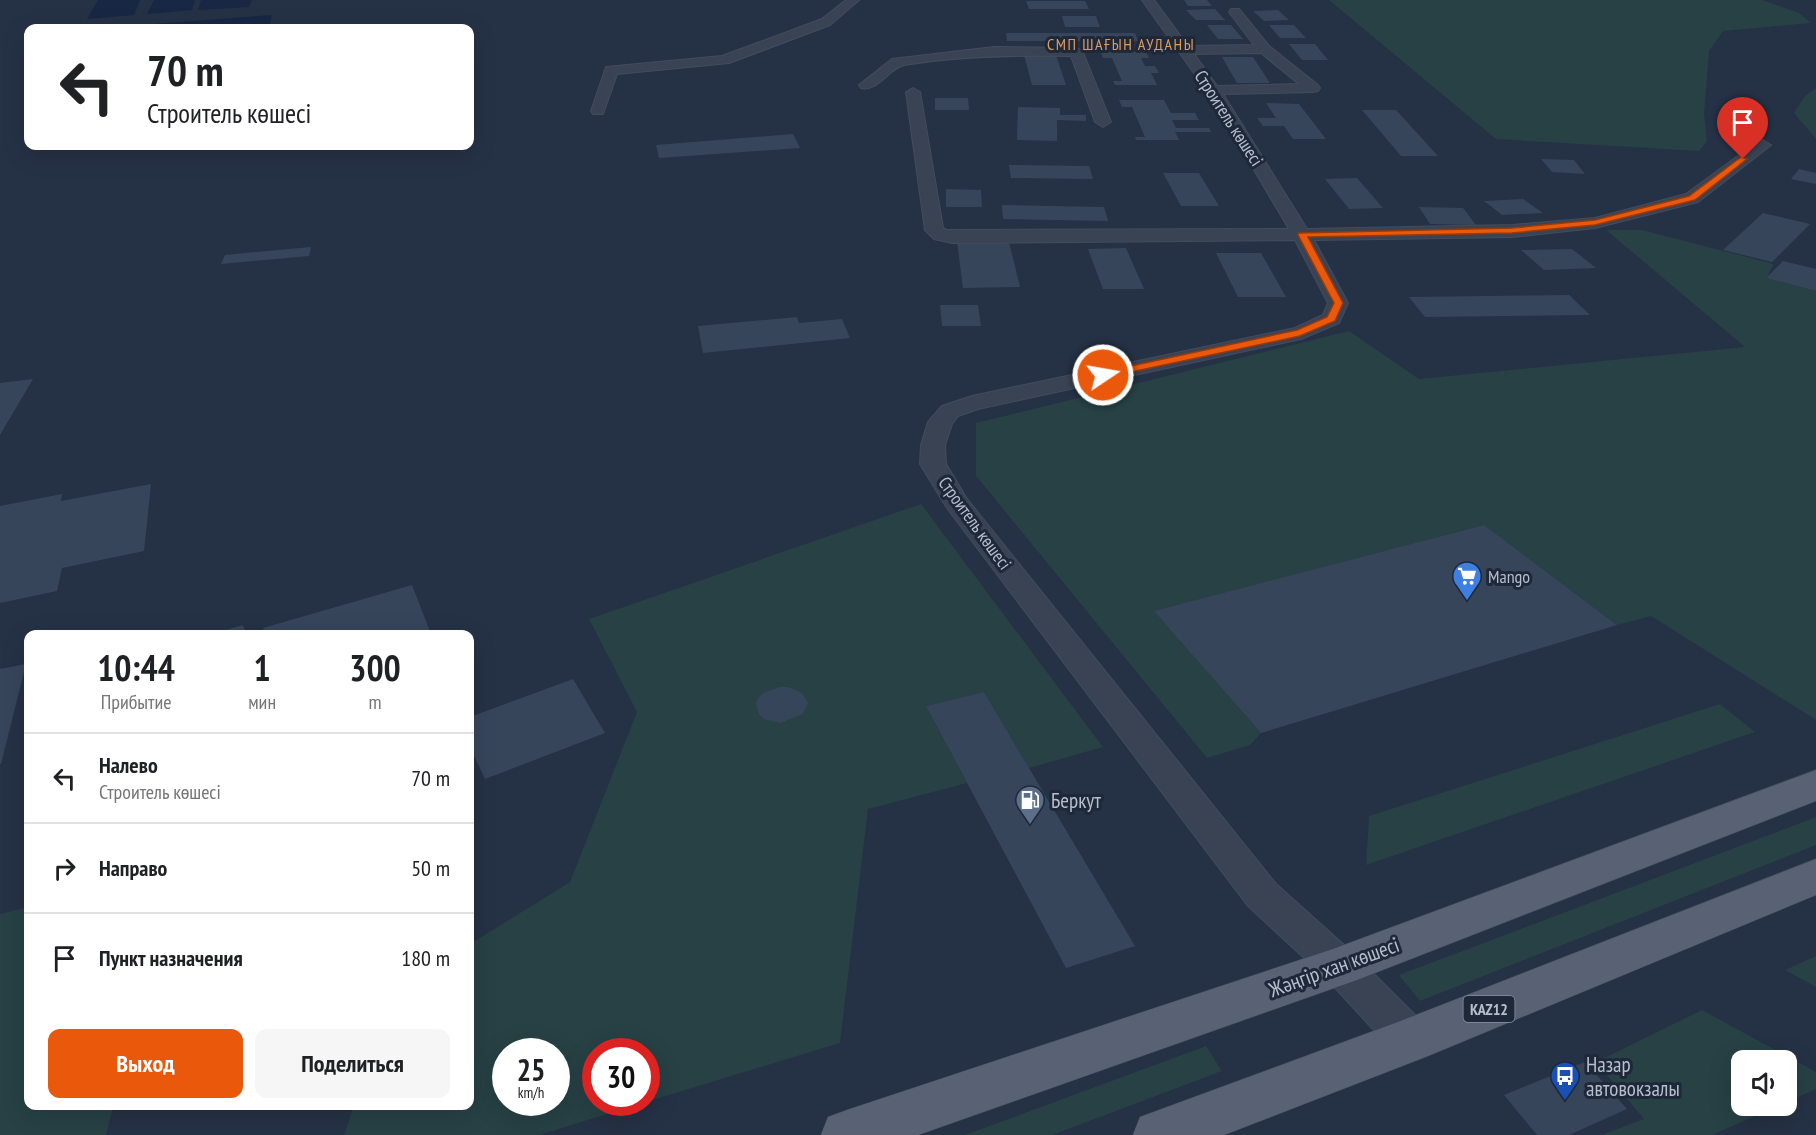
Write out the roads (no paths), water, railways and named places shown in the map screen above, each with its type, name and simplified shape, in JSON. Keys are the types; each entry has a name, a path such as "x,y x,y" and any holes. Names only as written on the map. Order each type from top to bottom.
{"main road":[{"name":"Жәңгір хан көшесі","path":"847,1135 1340,966 1816,785"},
{"name":"KAZ12","path":"1159,1135 1411,1040 1816,876"}],"street":[{"path":"598,111 611,70 723,60 826,22 853,0"},
{"name":"Строитель көшесі","path":"1148,0 1214,90 1302,235 1338,303 1332,319 1300,333 972,403 950,411 940,422 933,445 933,464 963,511 1262,895 1340,966 1411,1040"},
{"path":"1214,90 1313,88 1264,49 1235,12"},
{"path":"1185,50 1264,49"},
{"path":"866,85 897,62 994,51 1074,52 1077,53 1082,64 1103,122"},
{"path":"913,92 929,208 934,230 941,235 1302,235 1512,231 1595,223 1692,198 1763,145"}],"water":[{"path":"98,0 140,0 134,15 87,19"},
{"path":"154,0 195,0 192,10 147,14"},
{"path":"201,0 252,0 249,7 198,10"},
{"path":"272,15 270,24 154,24"}],"place":[{"name":"Mango","path":"1467,602"},
{"name":"Беркут","path":"1030,826"},
{"name":"Назар автовокзалы","path":"1565,1102"}],"district":[{"name":"СМП ШАҒЫН АУДАНЫ","path":"1121,44"}]}
